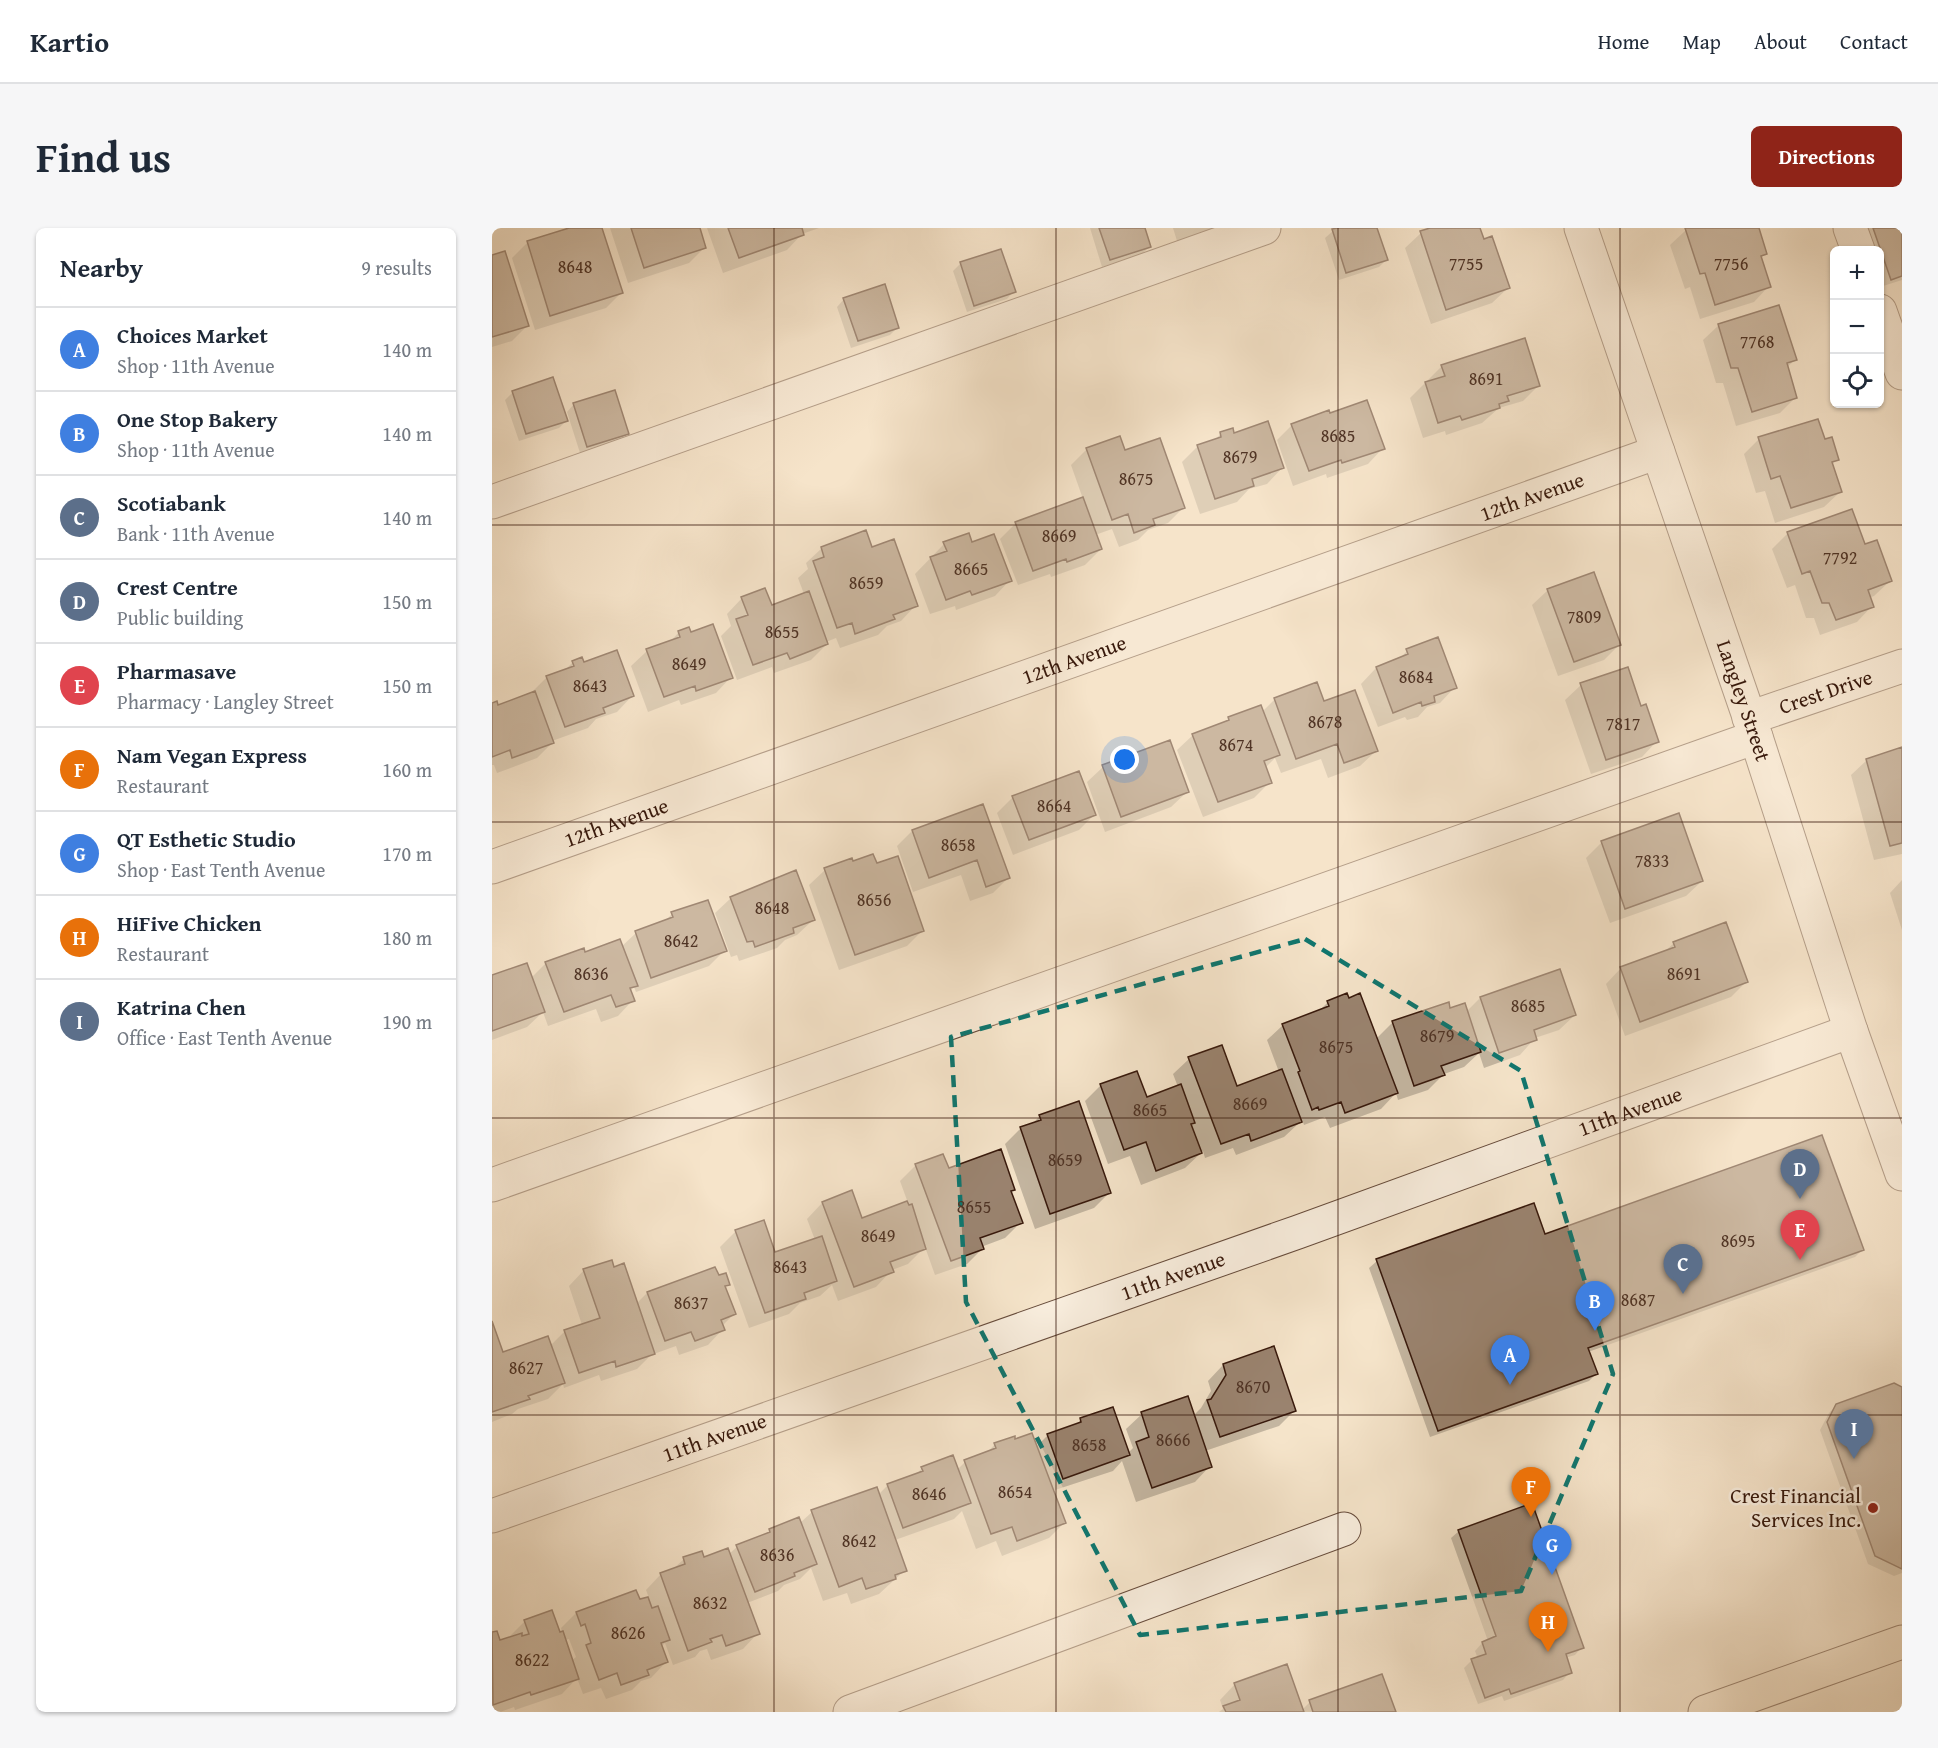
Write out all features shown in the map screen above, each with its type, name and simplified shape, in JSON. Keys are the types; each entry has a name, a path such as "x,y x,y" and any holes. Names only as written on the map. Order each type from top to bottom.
{"main road":[{"path":"1705,1712 1902,1642"}],"street":[{"path":"492,502 1264,228"},
{"name":"Langley Street","path":"1581,228 1753,727 1851,1031 1902,1174"},
{"path":"1850,228 1857,246"},
{"path":"1884,322 1902,373"},
{"name":"12th Avenue","path":"492,867 1658,452"},
{"name":"Crest Drive","path":"492,1185 1753,727 1902,666"},
{"name":"11th Avenue","path":"492,1516 1309,1228 1851,1031"},
{"path":"850,1712 1344,1529"}],"highlighted area":[{"path":"1305,939 1521,1071 1613,1374 1521,1591 1140,1635 966,1302 951,1037"}],"building":[{"path":"569,228 602,228 623,293 550,316 527,241"},
{"path":"631,228 700,228 706,248 644,268"},
{"path":"728,228 802,228 804,235 739,258"},
{"path":"1099,228 1145,228 1151,247 1110,260"},
{"path":"1377,228 1388,260 1346,273 1332,229"},
{"path":"1430,228 1480,228 1484,239 1492,236 1510,288 1446,310 1420,231"},
{"path":"1685,228 1759,228 1767,254 1761,256 1771,287 1715,305 1705,273 1700,274"},
{"path":"1873,228 1902,228 1902,276 1891,280 1884,260 1884,246 1879,246"},
{"path":"1001,249 1016,292 974,306 960,262"},
{"path":"505,251 529,326 492,337 492,255"},
{"path":"885,284 899,328 858,341 843,298"},
{"path":"1779,305 1797,360 1787,363 1797,398 1752,412 1738,368 1731,368 1718,324"},
{"path":"1525,338 1540,386 1507,396 1509,401 1499,404 1500,408 1462,420 1460,416 1438,423 1425,382 1445,376 1441,365"},
{"path":"553,377 568,421 526,434 512,391"},
{"path":"615,390 629,434 587,447 573,403"},
{"path":"1367,400 1385,449 1309,471 1291,424 1329,410 1330,413"},
{"path":"1818,419 1825,439 1832,437 1839,460 1832,462 1842,492 1791,508 1780,476 1771,479 1758,437"},
{"path":"1268,421 1284,468 1252,479 1254,486 1215,499 1197,445 1221,437 1220,432 1233,428 1234,433"},
{"path":"1120,436 1125,450 1160,438 1185,508 1153,519 1155,525 1134,533 1128,514 1112,520 1086,448"},
{"path":"1083,497 1102,549 1033,571 1015,522"},
{"path":"1852,509 1865,544 1877,540 1892,581 1868,590 1874,607 1836,620 1829,603 1822,603 1810,571 1802,574 1787,532"},
{"path":"866,530 872,547 894,539 918,606 893,615 895,619 855,634 852,623 837,628 813,561 824,557 821,547"},
{"path":"969,533 972,542 994,534 1012,581 972,595 970,591 946,600 930,557 947,551 943,542"},
{"path":"1594,572 1621,645 1574,662 1547,589"},
{"path":"765,588 772,605 809,591 828,644 790,659 787,653 753,665 736,619 748,615 741,597"},
{"path":"713,624 733,678 696,691 695,686 664,697 646,649 680,637 678,631 689,627 691,632"},
{"path":"1438,637 1457,688 1434,696 1435,702 1422,706 1421,702 1393,713 1376,667 1408,654 1406,649"},
{"path":"617,650 634,696 603,708 605,713 565,727 546,676 574,666 572,661 582,657 584,662"},
{"path":"1628,667 1641,706 1646,704 1659,742 1606,760 1580,683"},
{"path":"1317,682 1324,701 1355,690 1378,751 1344,763 1337,744 1296,759 1274,698"},
{"path":"535,691 554,743 512,758 510,750 492,757 492,703 497,701 498,705"},
{"path":"1261,705 1280,755 1264,761 1272,783 1218,802 1192,734"},
{"path":"1170,740 1189,792 1121,817 1102,765"},
{"path":"1902,747 1902,843 1890,846 1866,759"},
{"path":"1079,771 1096,815 1029,840 1012,796"},
{"path":"983,804 1010,878 986,887 977,860 929,878 912,830"},
{"path":"1679,813 1703,881 1625,909 1601,841"},
{"path":"873,854 877,863 898,856 924,931 855,955 824,868 852,858 853,861"},
{"path":"796,870 815,920 793,928 794,933 755,947 753,941 747,942 730,897"},
{"path":"708,900 727,951 651,978 635,931 673,917 671,912"},
{"path":"1726,922 1748,982 1640,1022 1620,967 1675,947 1673,942"},
{"path":"620,939 638,986 630,988 635,1001 616,1007 611,995 564,1012 545,962 584,948 585,952"},
{"path":"527,963 545,1012 492,1031 492,975"},
{"path":"1560,969 1576,1015 1534,1030 1537,1040 1499,1053 1480,997"},
{"path":"1347,993 1349,998 1360,993 1398,1093 1345,1113 1341,1102 1319,1110 1318,1107 1312,1110 1282,1024 1329,1006 1327,1001"},
{"path":"1449,1002 1450,1008 1465,1003 1481,1052 1441,1066 1445,1075 1414,1086 1392,1021"},
{"path":"1222,1045 1237,1086 1282,1069 1302,1122 1251,1141 1249,1134 1221,1144 1188,1057"},
{"path":"1137,1071 1147,1097 1181,1084 1195,1123 1191,1124 1202,1153 1156,1171 1146,1142 1124,1150 1100,1084"},
{"path":"1079,1101 1111,1193 1050,1214 1020,1127 1041,1120 1039,1115"},
{"path":"1822,1135 1864,1250 1588,1348 1598,1374 1438,1431 1376,1259 1534,1203 1545,1234"},
{"path":"1001,1149 1015,1190 1011,1191 1023,1223 980,1238 984,1249 951,1261 915,1164 943,1154 949,1168"},
{"path":"852,1190 862,1218 907,1201 909,1205 912,1204 926,1249 890,1262 894,1272 854,1287 822,1202"},
{"path":"764,1220 775,1252 822,1236 837,1281 804,1293 806,1299 765,1313 735,1230"},
{"path":"612,1260 614,1267 624,1263 655,1354 616,1367 615,1361 579,1373 564,1330 600,1318 583,1269"},
{"path":"715,1267 719,1275 726,1273 730,1285 725,1286 736,1314 721,1320 725,1330 695,1341 691,1332 665,1341 647,1292"},
{"path":"492,1321 503,1352 548,1336 565,1383 528,1396 530,1399 492,1412"},
{"path":"1274,1346 1296,1411 1220,1437 1207,1400 1211,1399 1226,1375 1223,1364"},
{"path":"1894,1383 1902,1387 1902,1569 1875,1556 1827,1422 1836,1404"},
{"path":"1188,1396 1212,1467 1152,1488 1136,1442 1149,1437 1141,1412"},
{"path":"1113,1407 1130,1455 1063,1479 1047,1434 1081,1422 1080,1418"},
{"path":"1032,1433 1066,1523 1017,1541 1012,1527 991,1534 964,1460 996,1448 994,1443"},
{"path":"953,1455 971,1503 903,1528 887,1484 923,1471 921,1467"},
{"path":"877,1487 907,1571 895,1575 896,1579 866,1589 862,1578 839,1587 811,1510"},
{"path":"1532,1503 1584,1648 1566,1654 1572,1673 1511,1694 1509,1689 1485,1698 1471,1659 1486,1654 1482,1642 1496,1636 1458,1530"},
{"path":"799,1517 817,1564 794,1573 795,1576 755,1592 736,1545 770,1532 769,1529"},
{"path":"728,1548 760,1634 726,1646 722,1635 710,1639 712,1642 688,1651 660,1573 685,1564 683,1557 702,1551 704,1557"},
{"path":"636,1590 640,1599 648,1597 652,1608 658,1606 670,1640 661,1643 668,1662 647,1670 649,1675 621,1685 617,1673 599,1680 586,1645 591,1643 585,1624 581,1626 576,1612"},
{"path":"552,1610 560,1632 563,1631 579,1679 493,1705 492,1632 497,1631 500,1640 522,1633 522,1636 529,1634 524,1620"},
{"path":"1287,1664 1304,1712 1226,1712 1223,1706 1240,1700 1234,1683"},
{"path":"1382,1674 1396,1712 1313,1712 1309,1700"}],"place":[{"name":"Crest Centre","path":"1800,1199"},
{"name":"Pharmasave","path":"1800,1260"},
{"name":"Scotiabank","path":"1683,1294"},
{"name":"One Stop Bakery","path":"1595,1331"},
{"name":"Choices Market","path":"1510,1385"},
{"name":"Katrina Chen","path":"1854,1459"},
{"name":"Crest Financial Services Inc.","path":"1873,1508"},
{"name":"Nam Vegan Express","path":"1531,1517"},
{"name":"QT Esthetic Studio","path":"1552,1575"},
{"name":"HiFive Chicken","path":"1548,1652"}]}
